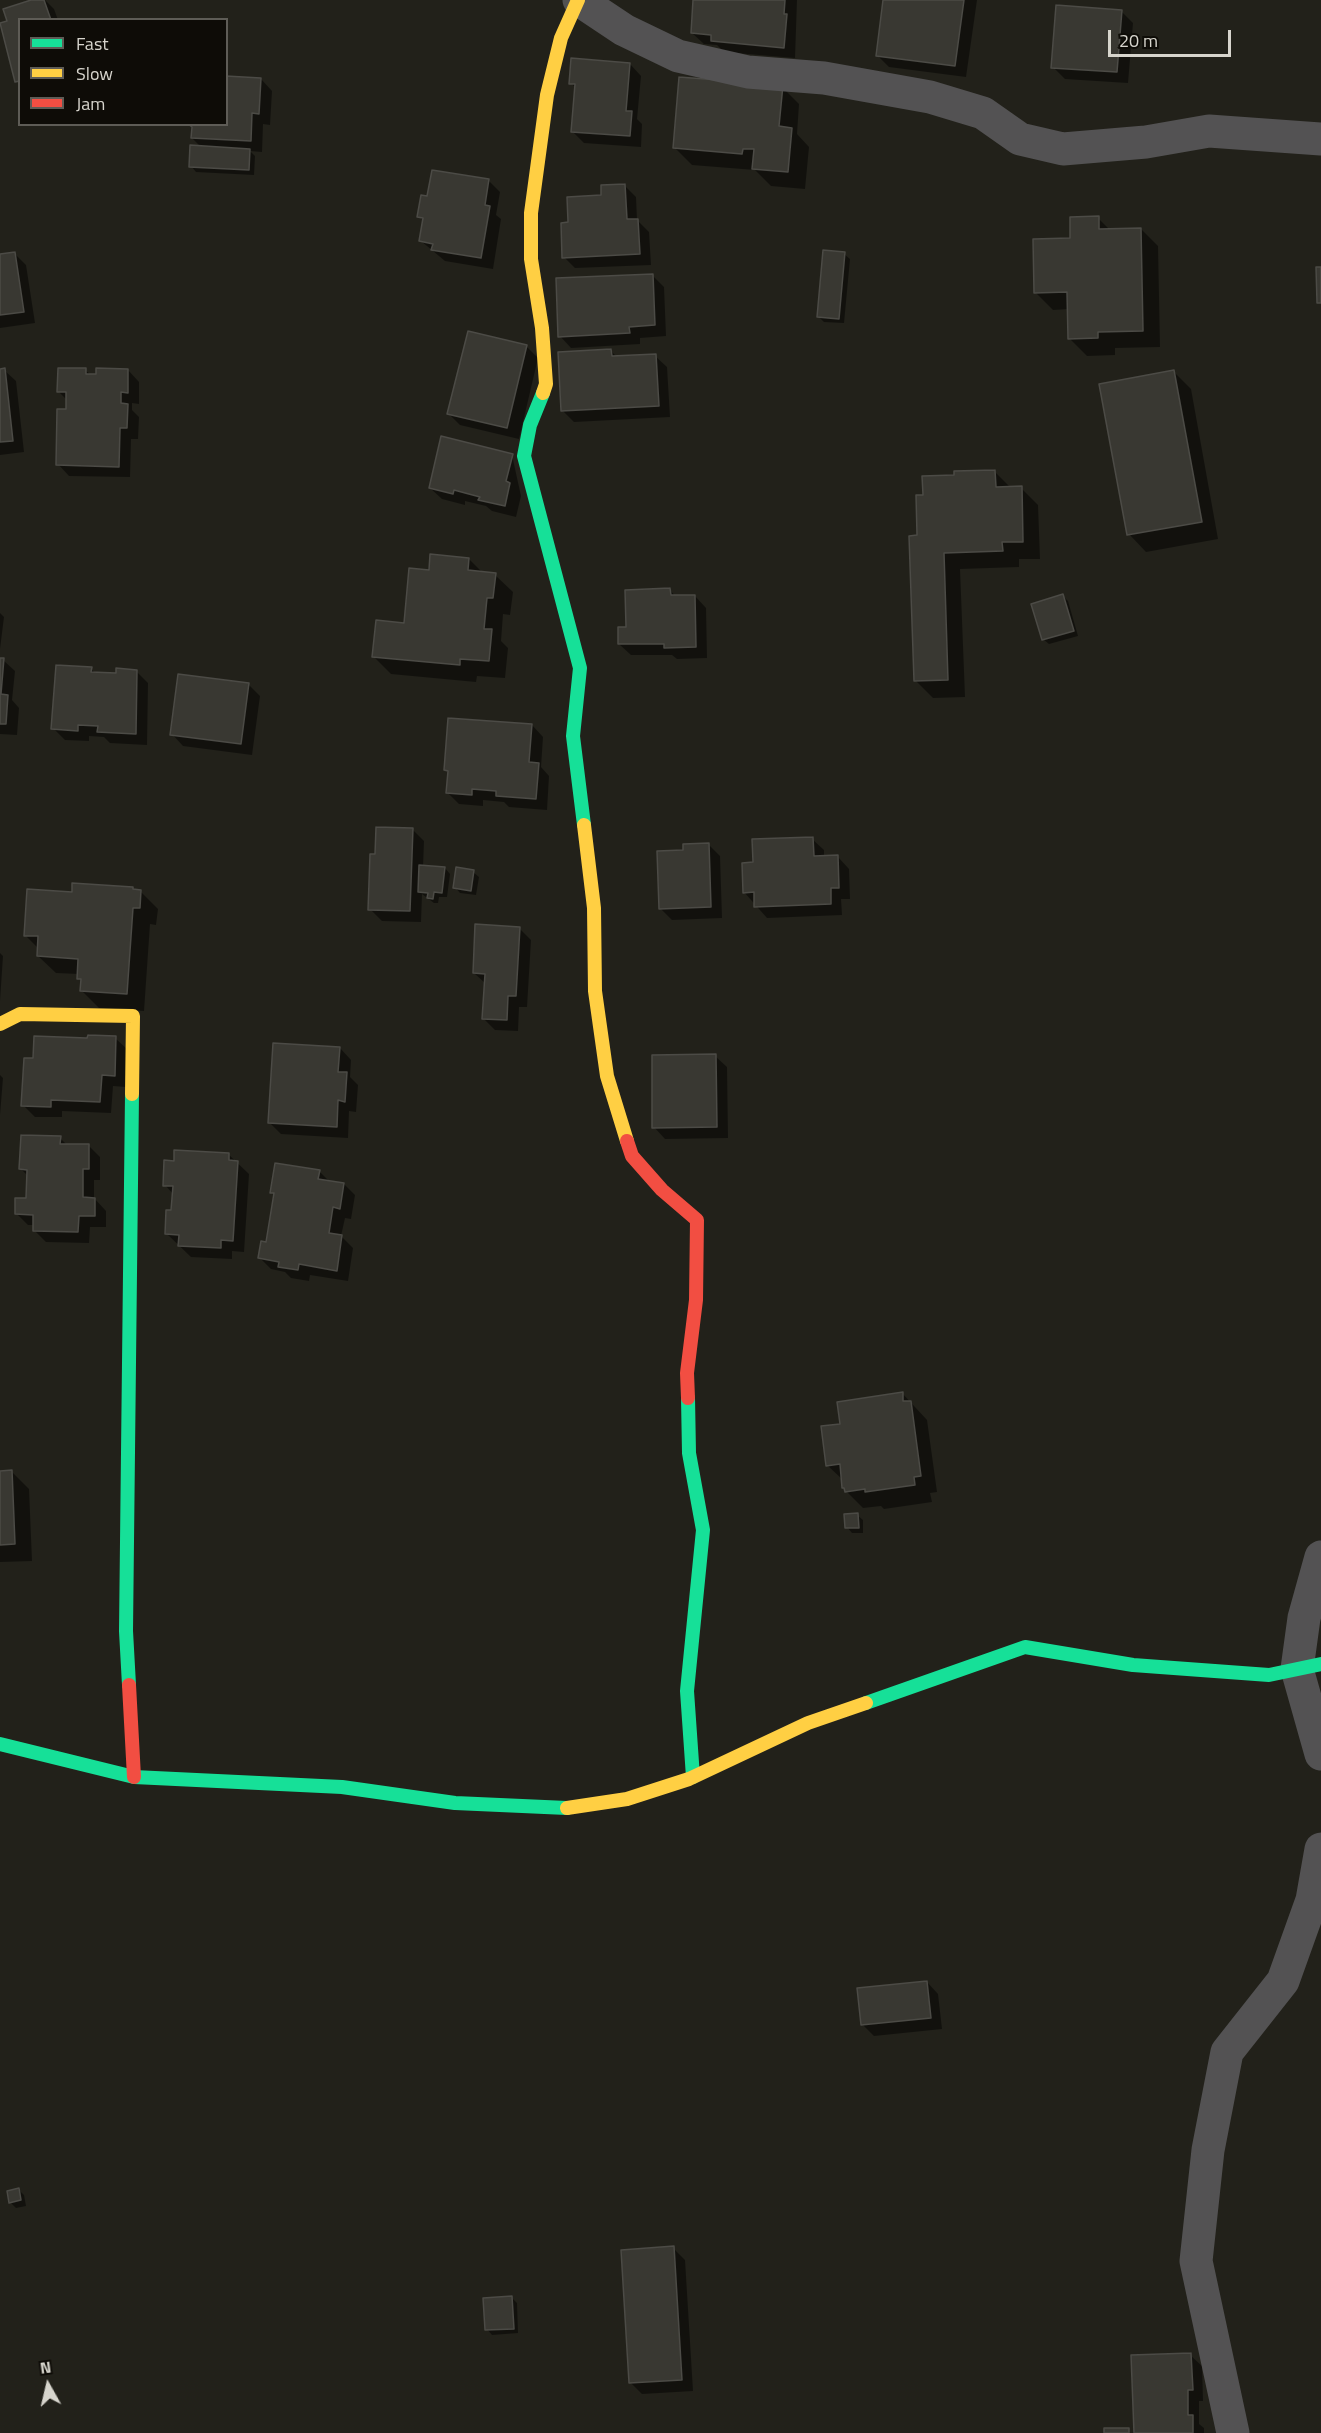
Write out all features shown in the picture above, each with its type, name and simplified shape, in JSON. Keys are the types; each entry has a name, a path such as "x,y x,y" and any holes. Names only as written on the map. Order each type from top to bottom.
{"street":[{"path":"693,1777 687,1691 703,1530 689,1453 687,1373 696,1300 697,1220 662,1190 632,1156 607,1076 595,991 594,908 573,736 580,668 524,456 530,425 546,384 542,328 531,259 531,213 547,94 561,38 578,0 624,30 678,56 748,72 824,78 930,97 983,113 1020,139 1063,150 1146,142 1209,131 1321,138"},
{"path":"0,1024 20,1014 133,1016 126,1631 134,1777"},
{"path":"1321,1557 1304,1618 1321,1754"},
{"path":"0,1744 134,1777 342,1787 455,1803 567,1808 627,1799 693,1777 808,1722 1025,1647 1132,1665 1269,1675 1309,1667"},
{"path":"1233,2433 1196,2262 1208,2150 1227,2052 1283,1981 1312,1900 1321,1849"}],"building":[{"path":"31,0 44,0 50,18 18,18 18,81 15,82 0,23 7,21 3,9"},
{"path":"693,0 785,0 784,14 787,14 784,48 711,41 711,35 691,33"},
{"path":"883,0 964,0 955,66 876,56"},
{"path":"1056,5 1122,10 1117,72 1051,68"},
{"path":"571,58 630,63 626,111 632,111 630,136 571,132 575,84 569,84"},
{"path":"228,76 261,78 259,114 252,113 251,141 191,138 192,127 228,126"},
{"path":"679,77 783,85 779,126 792,128 788,172 752,169 754,149 743,149 742,154 673,148"},
{"path":"190,145 250,149 249,170 189,167"},
{"path":"432,170 489,179 485,205 490,206 481,258 431,250 433,244 419,241 423,218 417,217 421,195 427,196"},
{"path":"625,184 627,219 638,219 640,254 562,258 561,223 568,222 567,197 601,195 601,185"},
{"path":"1099,216 1099,229 1141,228 1143,331 1098,332 1098,338 1068,339 1067,292 1034,293 1033,239 1070,238 1070,217"},
{"path":"823,250 845,252 839,319 817,317"},
{"path":"15,252 24,312 0,315 0,254"},
{"path":"1316,267 1321,267 1321,303 1317,303"},
{"path":"653,274 655,325 629,327 630,333 558,337 556,278"},
{"path":"468,331 527,345 507,428 447,414"},
{"path":"611,349 612,356 656,354 659,406 561,411 558,352"},
{"path":"5,368 13,441 0,442 0,369"},
{"path":"58,368 86,368 86,374 96,374 96,368 128,369 128,393 121,392 121,403 128,404 127,428 120,428 119,467 56,465 57,409 66,409 66,392 57,392"},
{"path":"1174,370 1202,522 1127,535 1099,384"},
{"path":"441,436 513,454 506,481 510,483 505,506 478,500 480,497 454,490 453,494 429,488"},
{"path":"995,470 996,487 1022,486 1023,542 1002,542 1003,551 944,553 948,680 914,681 909,536 917,535 916,495 923,495 922,476 954,475 954,471"},
{"path":"430,554 469,558 468,570 496,573 493,598 487,598 484,629 492,629 489,661 460,659 460,665 372,657 376,620 404,623 409,568 429,570"},
{"path":"670,588 671,595 695,595 696,647 664,648 664,644 618,644 618,627 626,627 625,590"},
{"path":"1063,594 1074,631 1042,640 1031,604"},
{"path":"0,658 4,658 1,694 8,695 6,724 0,724"},
{"path":"56,665 92,667 91,672 116,673 116,668 137,670 136,734 97,732 98,726 78,725 78,731 51,729"},
{"path":"178,674 249,683 241,744 170,735"},
{"path":"448,718 532,724 529,762 539,763 536,799 496,796 496,791 472,789 472,795 446,793 448,771 444,770"},
{"path":"376,827 413,828 410,911 368,910 370,854 375,854"},
{"path":"813,837 814,856 838,855 839,888 831,888 831,904 754,907 754,892 743,893 742,863 753,862 752,839"},
{"path":"709,843 711,907 659,909 657,851 683,850 683,844"},
{"path":"419,865 445,867 442,893 434,892 433,899 427,898 428,893 418,892"},
{"path":"456,867 474,870 471,891 453,888"},
{"path":"72,883 133,887 133,889 141,890 140,908 133,908 127,994 80,991 81,979 77,979 78,959 37,956 38,936 24,936 27,889 72,892"},
{"path":"475,924 520,927 516,996 508,996 507,1020 482,1019 485,974 473,973"},
{"path":"88,1035 116,1036 115,1076 102,1075 100,1102 51,1100 51,1107 21,1106 24,1058 33,1058 34,1036 87,1038"},
{"path":"273,1043 340,1047 338,1072 347,1072 345,1102 338,1100 337,1127 268,1123"},
{"path":"716,1054 717,1127 652,1128 652,1055"},
{"path":"21,1135 61,1136 60,1144 89,1144 89,1169 83,1169 83,1197 95,1198 95,1216 79,1216 78,1232 33,1231 33,1215 15,1214 15,1198 26,1198 27,1170 19,1169"},
{"path":"174,1150 229,1153 229,1160 238,1161 233,1241 221,1240 221,1248 178,1246 179,1235 165,1234 166,1210 171,1210 173,1186 163,1186 164,1160 174,1161"},
{"path":"275,1163 320,1170 318,1179 344,1183 340,1209 333,1207 329,1233 342,1235 337,1271 299,1264 298,1270 278,1267 279,1262 258,1258 261,1241 266,1242 274,1193 270,1193"},
{"path":"903,1392 903,1401 911,1401 921,1476 914,1477 915,1485 865,1492 865,1489 845,1492 842,1488 840,1464 826,1466 821,1426 840,1424 837,1402"},
{"path":"12,1470 15,1544 0,1545 0,1471"},
{"path":"858,1513 859,1528 845,1528 844,1514"},
{"path":"927,1981 931,2018 861,2025 857,1988"},
{"path":"19,2188 21,2200 9,2203 7,2191"},
{"path":"674,2246 682,2380 629,2383 621,2250"},
{"path":"512,2296 514,2329 485,2330 483,2298"},
{"path":"1191,2353 1193,2390 1188,2390 1188,2415 1193,2415 1193,2433 1134,2433 1131,2355"},
{"path":"1104,2428 1129,2428 1129,2433 1104,2433"}],"traffic: fast":[{"path":"543,393 530,425 524,456 580,668 573,736 584,825"},
{"path":"129,1685 126,1631 132,1094"},
{"path":"688,1398 689,1453 703,1530 687,1691 693,1777"},
{"path":"866,1703 1025,1647 1133,1665 1269,1675 1321,1664"},
{"path":"0,1744 134,1777 342,1787 455,1803 567,1808"}],"traffic: slow":[{"path":"543,393 546,384 542,328 531,259 531,213 547,95 561,38 578,0"},
{"path":"584,825 594,908 595,991 607,1076 627,1141"},
{"path":"0,1024 20,1014 133,1016 132,1094"},
{"path":"567,1808 627,1799 689,1779 808,1723 866,1703"}],"traffic: jam":[{"path":"627,1141 632,1156 662,1190 697,1220 696,1300 687,1373 688,1398"},
{"path":"129,1685 134,1777"}]}
